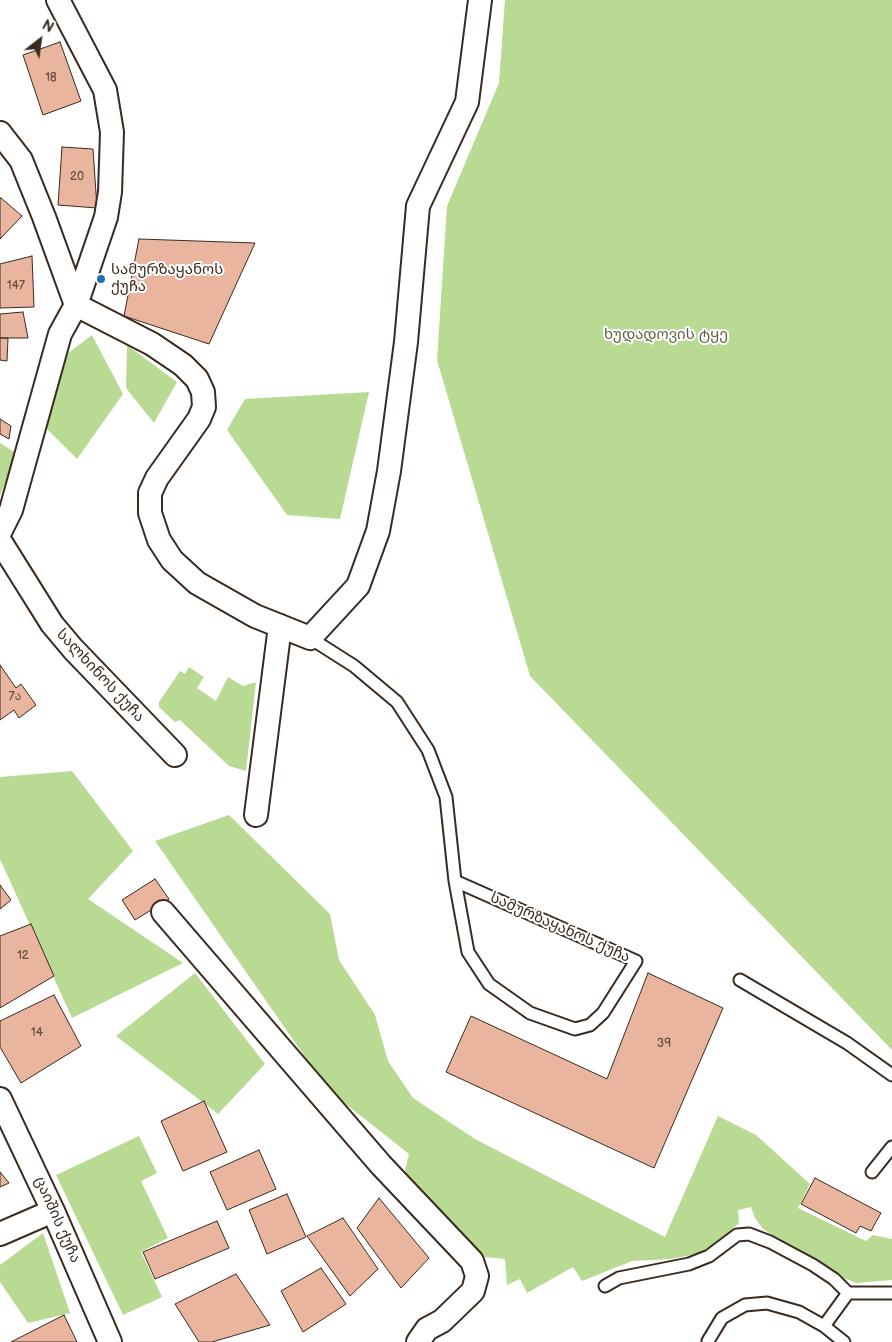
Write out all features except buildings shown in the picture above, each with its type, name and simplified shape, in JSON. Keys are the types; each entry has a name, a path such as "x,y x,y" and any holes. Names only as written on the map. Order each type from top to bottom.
{"street":[{"path":"0,532 11,510 60,334 76,305 106,217 110,192 112,132 105,90 58,0"},
{"path":"310,638 358,586 378,531 389,471 406,342 418,206 467,102 480,0"},
{"path":"0,133 21,160 76,305"},
{"name":"სამურზაყანოს ქუჩა","path":"76,305 152,344 183,365 196,379 203,392 204,407 199,420 158,478 150,493 150,513 159,540 172,560 197,583 255,616 310,638"},
{"name":"სალხინოს ქუჩა","path":"0,541 52,624 73,649 175,755"},
{"path":"256,814 280,626"},
{"path":"163,912 356,1137 472,1261 477,1276 473,1291 442,1321 427,1329 418,1342"},
{"name":"ცაიშის ქუჩა","path":"0,1099 53,1210 110,1342"},
{"path":"0,1234 53,1210"}],"lane":[{"name":"სამურზაყანოს ქუჩა","path":"310,638 354,666 397,702 428,750 446,797 455,881 468,952 488,984 530,1013 575,1029 590,1025 602,1013 636,961 455,881"},
{"path":"740,980 847,1043 892,1075"},
{"path":"872,1172 892,1146"},
{"path":"605,1286 619,1278 689,1264 709,1256 737,1235 749,1234 770,1242 812,1265 834,1279 848,1293 892,1293"},
{"path":"824,1326 848,1293"},
{"path":"708,1341 722,1318 746,1305 767,1303 799,1312 824,1326 844,1342"}],"green space":[{"name":"ხუდადოვის ტყე","path":"505,0 892,0 892,1050 530,676 437,360 447,206 499,83"},
{"path":"92,335 123,394 77,459 44,426 59,360"},
{"path":"127,345 177,382 154,423 126,388"},
{"path":"369,392 340,519 287,515 227,430 245,399"},
{"path":"0,443 16,453 0,496"},
{"path":"189,667 204,677 197,688 216,701 228,677 243,686 256,682 246,771 229,766 180,720 175,722 159,707 159,702 180,671 185,674"},
{"path":"72,771 133,851 88,899 183,963 72,1018 0,859 0,777"},
{"path":"229,815 330,914 339,960 375,1015 388,1061 413,1098 475,1139 665,1237 718,1116 756,1135 810,1184 798,1208 866,1241 873,1235 892,1239 892,1280 856,1283 841,1277 824,1264 802,1254 763,1229 755,1218 751,1207 738,1210 739,1223 723,1238 697,1254 670,1259 632,1261 582,1281 573,1267 527,1293 520,1279 507,1285 505,1259 484,1257 442,1222 419,1196 405,1170 409,1154 328,1090 155,841"},
{"path":"195,973 265,1064 218,1114 116,1036"},
{"path":"139,1136 157,1173 141,1181 168,1238 141,1252 162,1297 123,1315 56,1175"},
{"path":"43,1233 70,1313 28,1323 0,1282 0,1265"}],"place":[{"name":"სამურზაყანოს ქუჩა","path":"101,279"}]}
